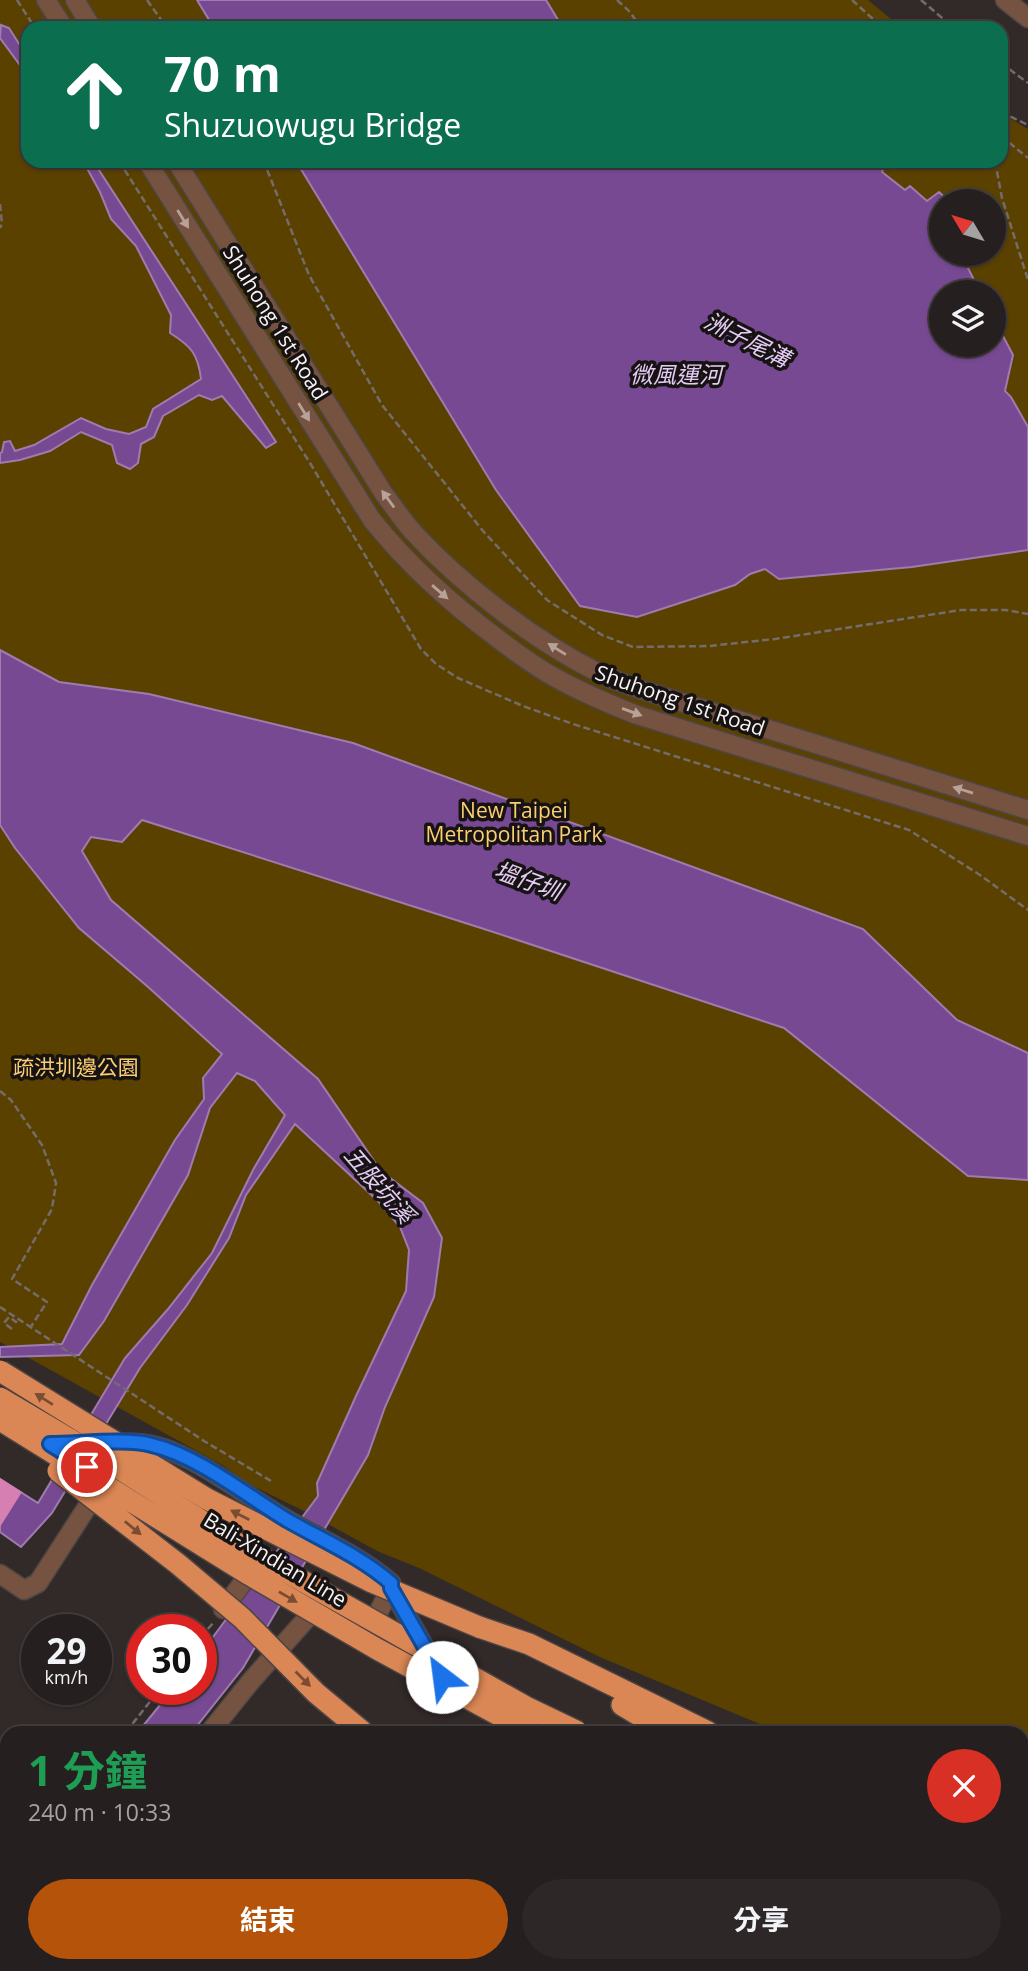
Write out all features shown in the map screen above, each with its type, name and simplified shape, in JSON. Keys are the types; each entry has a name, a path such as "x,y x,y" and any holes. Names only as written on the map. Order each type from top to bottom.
{"highway":[{"path":"0,1371 207,1499 372,1582 479,1627 529,1644 696,1726"},
{"name":"Bali-Xindian Line","path":"0,1398 115,1466 251,1552 526,1707 566,1726"},
{"name":"Bali-Xindian Line","path":"0,1420 250,1575 377,1649 519,1726"},
{"path":"0,1428 78,1485 231,1609 316,1693 356,1726"},
{"path":"479,1627 658,1726"}],"street":[{"path":"46,0 60,21"},
{"path":"75,0 88,21"},
{"path":"1005,0 1028,18"},
{"name":"Shuhong 1st Road","path":"151,168 372,520 416,571 475,622 552,676 597,699 637,715 1028,836"},
{"name":"Shuhong 1st Road","path":"180,168 384,494 412,532 458,575 511,618 600,674 639,689 1028,810"},
{"path":"0,1412 106,1479 162,1509 254,1568 223,1609"},
{"path":"0,1574 24,1590 38,1583 128,1443"},
{"path":"50,1444 150,1444 171,1451 357,1558 391,1583 391,1588 442,1677"},
{"path":"162,1509 191,1461"},
{"path":"367,1634 391,1588"},
{"path":"215,1726 317,1607 442,1677 542,1726"}],"path":[{"path":"17,0 30,21"},
{"path":"147,0 162,21"},
{"path":"617,0 636,21"},
{"path":"852,0 875,21"},
{"path":"921,0 946,21"},
{"path":"1008,68 1028,83"},
{"path":"1008,115 1028,125"},
{"path":"1008,142 1028,158"},
{"path":"266,168 309,275 382,405 483,531 547,600 602,635 634,647 709,646 775,639 961,610 1006,610 1028,614"},
{"path":"996,168 1002,198 1028,280"},
{"path":"0,204 0,228"},
{"path":"0,1091 11,1100 42,1145 56,1183 52,1209 12,1279 47,1301 30,1328"},
{"path":"0,1307 17,1321"},
{"path":"12,1329 4,1324 9,1317 271,1481"},
{"path":"217,1617 223,1609"},
{"path":"131,1726 147,1705"}],"green space":[{"name":"New Taipei Metropolitan Park","path":"0,0 868,0 894,21 21,21 21,168 1008,168 1008,117 1028,129 1028,1726 765,1726 602,1658 419,1568 377,1551 245,1482 224,1466 0,1342"}],"water":[{"path":"197,0 546,0 559,21 210,21"},
{"path":"1,25 9,28 21,47 21,66 0,38"},
{"path":"87,168 98,168 276,442 266,448 222,396 212,400 199,395 163,416 154,437 141,444 138,463 130,469 117,463 112,445 81,432 50,451 0,463 4,442 10,441 15,451 34,445 81,418 106,429 129,434 146,427 153,409 201,379 192,351 170,333 171,315 136,246 111,219"},
{"name":"微風運河","path":"300,168 883,168 882,172 905,190 910,186 927,201 929,200 929,266 967,266 974,280 929,280 929,357 1006,357 1006,342 1013,355 1005,391 1028,427 1028,550 912,567 779,579 765,569 750,574 735,585 637,617 580,606 496,490"},
{"path":"0,650 59,682 149,694 353,743 863,929 957,1020 1028,1053 1028,1180 968,1176 784,1028 142,820 122,842 91,837 82,851 111,900 318,1079 381,1171 423,1203 442,1238 434,1297 385,1407 368,1455 243,1668 217,1701 217,1632 318,1496 317,1483 406,1291 409,1250 400,1227 378,1201 295,1124 246,1195 229,1238 187,1305 140,1368 52,1513 21,1547 0,1532 0,1479 38,1503 125,1358 212,1253 253,1170 285,1115 255,1081 237,1073 210,1108 188,1175 104,1321 79,1355 0,1357 0,1347 62,1344 92,1285 175,1140 204,1099 203,1078 222,1054 79,928 0,825"},
{"path":"160,1705 214,1705 197,1726 143,1726"}],"building":[{"path":"0,1478 22,1492 0,1527"}],"route":[{"path":"87,1467 50,1444 150,1444 171,1451 357,1558 391,1583 391,1588 442,1677"}],"water label":[{"name":"洲子尾溝","path":"747,340"},
{"name":"塭仔圳","path":"528,881"},
{"name":"五股坑溪","path":"379,1185"}],"park label":[{"name":"疏洪圳邊公園","path":"76,1068"}]}
